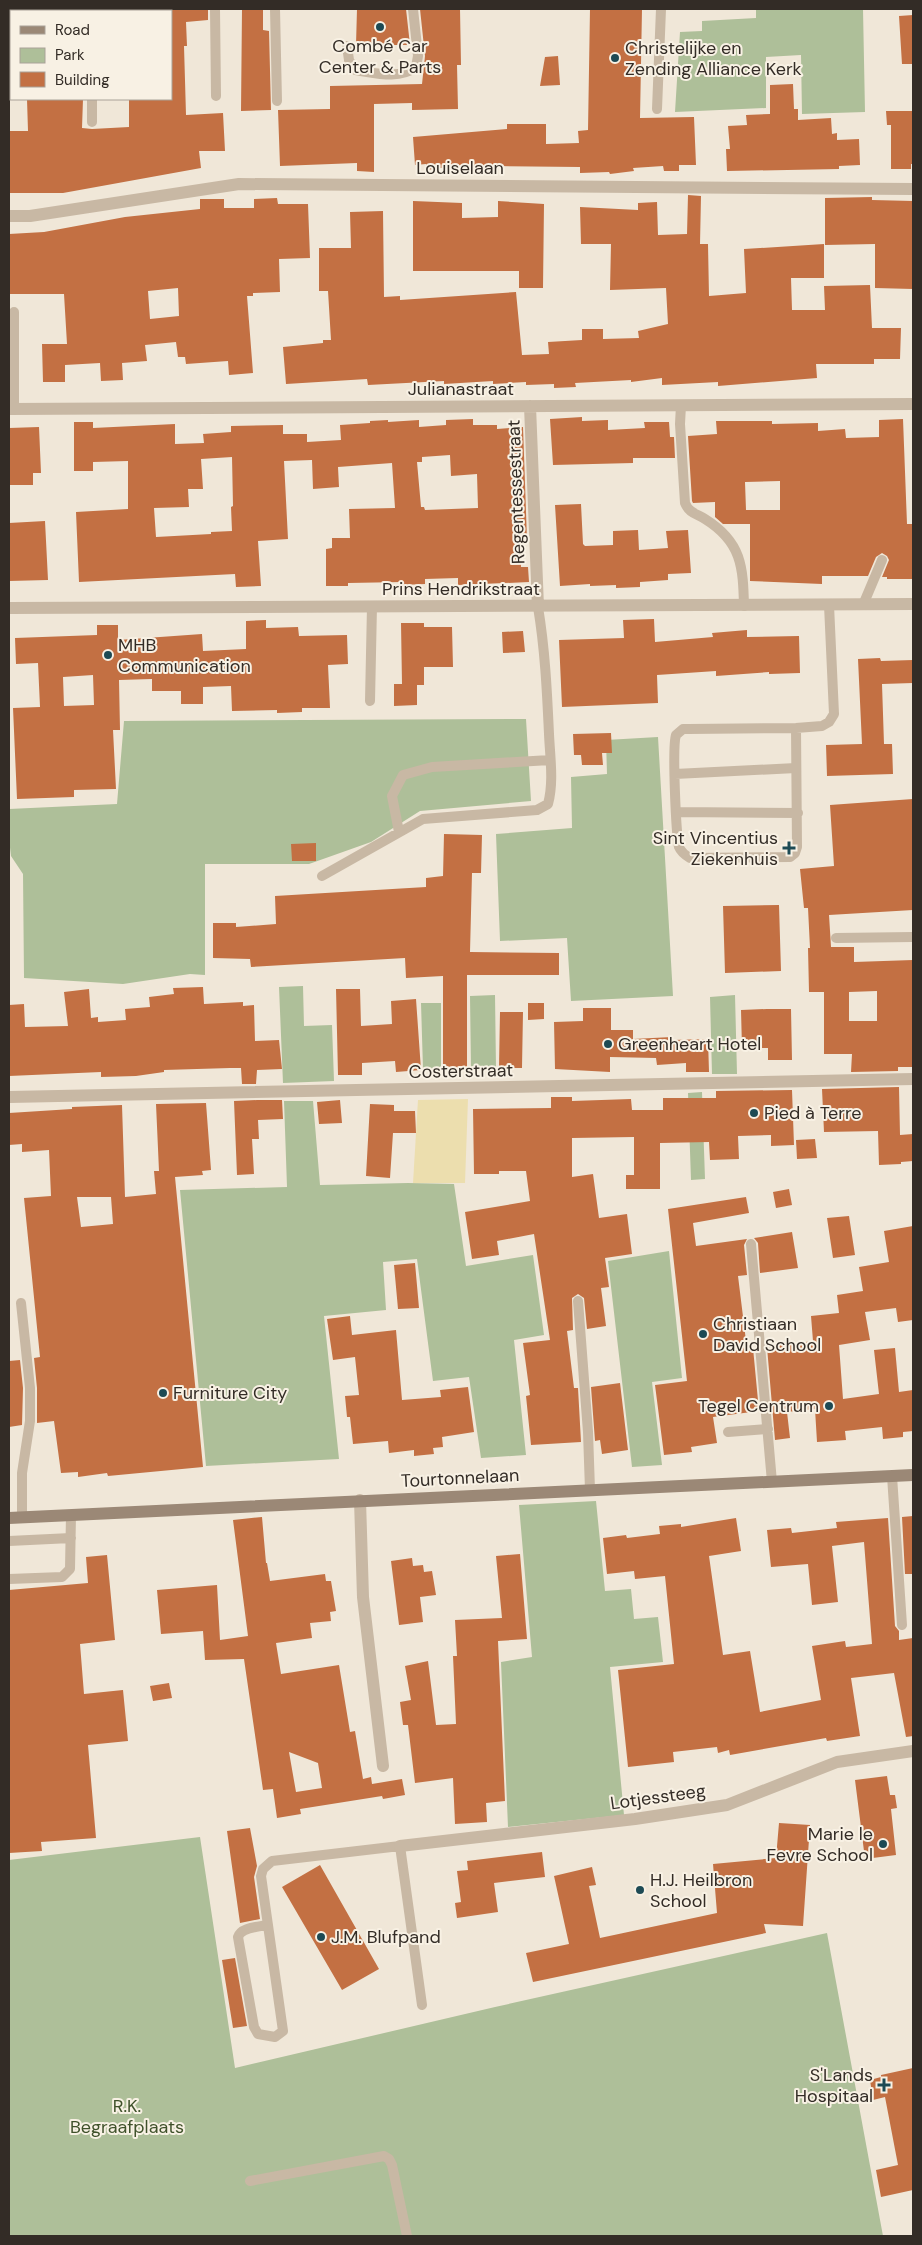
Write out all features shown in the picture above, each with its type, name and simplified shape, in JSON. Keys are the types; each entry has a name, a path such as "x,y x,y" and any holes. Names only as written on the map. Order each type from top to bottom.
{"street":[{"name":"Louiselaan","path":"9,216 30,216 239,184 913,189"},
{"name":"Julianastraat","path":"12,409 913,404"},
{"name":"Regentessestraat","path":"530,406 538,607"},
{"name":"Prins Hendrikstraat","path":"9,608 829,606 913,604"},
{"name":"Costerstraat","path":"9,1097 913,1079"},
{"name":"Tourtonnelaan","path":"9,1518 913,1475"},
{"path":"360,1500 363,1597 383,1766"},
{"name":"Lotjessteeg","path":"400,1846 635,1819 727,1805 837,1762 913,1751"}],"lane":[{"path":"214,9 216,96"},
{"path":"275,9 277,101"},
{"path":"347,46 349,60 355,70 395,75 407,73 416,67 418,56 412,9"},
{"path":"657,109 661,9"},
{"path":"92,100 92,122"},
{"path":"12,409 14,312"},
{"path":"681,405 680,424 685,503 691,512 708,520 734,545 740,560 744,606"},
{"path":"863,605 882,560"},
{"path":"370,701 372,606"},
{"path":"796,728 798,813 797,847 795,853 790,857 690,858 684,854 679,847 675,774 674,740 678,732 683,729 796,728 822,726 829,722 834,714 829,606"},
{"path":"322,876 423,819 537,810 548,804 550,795 550,760 545,646 538,607"},
{"path":"399,832 392,796 403,775 432,767 550,760"},
{"path":"675,774 796,768"},
{"path":"677,812 798,813"},
{"path":"836,938 913,937"},
{"path":"751,1244 772,1482"},
{"path":"578,1301 588,1432 590,1490"},
{"path":"21,1303 30,1388 30,1421 22,1473 22,1518"},
{"path":"728,1432 768,1429"},
{"path":"892,1476 902,1625"},
{"path":"9,1579 62,1577 67,1574 70,1570 71,1515"},
{"path":"9,1541 71,1538"},
{"path":"268,1925 244,1930 238,1937 254,2027 258,2034 275,2037 283,2031 268,1925 260,1876 263,1869 272,1862 400,1846 422,2005"},
{"path":"250,2181 384,2156 389,2159 392,2165 407,2236"}],"green space":[{"path":"756,9 863,9 865,112 802,114 801,55 766,57 766,108 675,112 680,32 702,31 702,21 756,18"},
{"path":"526,719 531,801 420,811 371,842 309,864 205,864 205,975 190,974 123,984 24,978 23,874 11,856 9,809 117,804 124,721"},
{"path":"658,737 673,996 571,1001 567,938 500,941 496,834 572,828 571,777 607,774 606,740"},
{"path":"303,986 304,1026 332,1025 334,1081 283,1083 279,987"},
{"path":"495,995 496,1068 471,1069 470,996"},
{"path":"735,995 737,1074 712,1074 710,997"},
{"path":"421,1003 441,1003 441,1069 423,1069"},
{"path":"702,1092 705,1179 691,1180 688,1093"},
{"path":"284,1101 313,1101 320,1185 454,1184 466,1266 533,1255 544,1335 514,1340 526,1455 481,1458 469,1377 433,1381 417,1259 383,1262 386,1310 324,1316 339,1459 206,1466 180,1190 287,1187"},
{"path":"669,1251 682,1378 652,1382 662,1465 632,1467 608,1261"},
{"path":"596,1501 605,1591 631,1589 634,1619 658,1617 663,1662 610,1667 624,1815 508,1827 501,1662 532,1657 519,1505"},
{"name":"R.K. Begraafplaats","path":"200,1837 235,2068 495,2007 827,1933 883,2236 9,2236 9,1860"}],"sand":[{"path":"468,1099 465,1183 413,1183 418,1100"}],"building":[{"path":"208,9 208,20 186,22 187,46 184,46 186,115 223,113 225,151 199,151 201,168 63,193 9,193 9,131 28,131 27,100 83,100 82,128 92,129 129,127 129,100 172,100 171,10"},
{"path":"242,9 263,9 263,30 269,31 271,110 241,111"},
{"name":"Combé Car Center & Parts","path":"357,9 406,9 410,45 356,45"},
{"path":"420,9 460,9 461,65 457,65 458,109 412,110 412,103 374,104 374,172 357,171 357,163 280,166 278,110 330,109 330,86 422,84 425,56"},
{"path":"590,9 642,9 640,118 694,117 696,165 679,165 679,171 664,171 663,166 633,168 634,171 610,174 609,172 580,173 580,167 495,166 495,173 471,173 471,164 426,170 426,164 415,165 413,137 507,129 507,124 546,124 546,144 579,143 578,131 588,130"},
{"path":"913,15 913,64 902,64 899,16"},
{"path":"558,56 560,85 540,86 545,57"},
{"path":"793,84 794,109 798,109 798,120 831,118 832,134 837,133 837,140 859,139 860,165 839,166 839,169 727,171 726,149 730,149 728,126 747,125 746,115 770,114 770,85"},
{"path":"886,111 913,111 913,164 911,164 911,169 891,169 891,125 887,125"},
{"path":"688,195 701,196 700,244 708,244 709,296 746,293 744,249 824,244 824,278 791,278 792,310 825,310 824,286 870,285 872,328 901,328 900,359 874,359 874,364 816,364 817,378 718,386 718,382 662,385 662,378 631,382 631,380 575,383 576,387 554,388 554,384 526,385 526,382 493,384 493,381 444,384 444,381 368,385 367,379 286,384 283,347 323,343 323,340 331,340 328,291 319,291 319,248 351,248 350,212 383,211 384,297 400,296 400,300 516,292 522,355 549,354 548,342 582,340 582,329 603,329 603,339 639,338 638,331 668,324 666,288 610,290 611,244 581,244 580,207 638,210 638,203 657,202 658,235 687,234"},
{"path":"872,197 872,200 913,201 913,289 875,288 875,244 825,245 825,198"},
{"path":"277,198 278,204 308,204 310,258 279,259 280,292 253,293 253,296 247,296 253,373 229,375 228,361 186,364 185,357 178,357 176,342 145,345 147,361 122,363 123,380 101,381 100,363 65,365 65,382 43,382 42,344 67,344 64,294 9,294 9,234 44,232 125,217 200,209 200,199 224,199 224,208 254,208 254,199","holes":["178,288 179,316 150,319 148,291"]},
{"path":"413,201 462,203 462,218 498,217 498,201 544,204 543,288 519,288 519,271 413,271"},
{"path":"582,417 582,421 608,420 608,430 645,428 644,422 669,422 670,437 674,437 675,458 633,458 633,463 553,465 550,419"},
{"path":"473,419 473,425 497,425 497,429 523,427 527,540 520,540 521,567 528,567 529,582 458,585 458,578 425,579 425,584 402,585 402,582 348,583 348,586 326,586 326,549 332,548 332,538 350,538 349,509 395,508 392,463 338,467 339,487 313,489 312,460 284,461 288,539 258,541 261,586 236,587 235,574 79,582 76,512 128,509 128,461 93,462 93,471 74,471 74,422 93,422 93,428 175,424 175,444 204,443 203,434 231,432 231,426 283,425 283,434 307,434 307,442 341,440 340,425 370,423 370,421 419,420 419,427 446,425 446,420","holes":["450,455 451,476 477,474 478,508 425,510 424,507 421,507 417,462 422,462 422,457","232,457 232,531 156,537 154,508 189,507 188,489 203,489 201,459"]},
{"path":"903,419 907,524 913,524 913,579 887,579 887,577 882,577 889,560 882,553 876,557 868,576 822,576 822,584 750,581 750,524 723,524 715,517 715,502 693,503 688,436 717,434 716,421 772,421 772,424 818,423 818,431 845,429 846,438 879,437 879,420","holes":["780,481 780,510 746,510 745,482"]},
{"path":"39,427 41,473 33,473 33,485 9,485 9,428"},
{"path":"581,504 583,544 585,546 613,545 613,531 638,530 639,550 668,548 666,531 688,530 691,573 668,574 668,580 640,582 640,587 616,588 616,585 590,586 590,584 560,586 555,505"},
{"path":"45,521 48,580 9,581 9,523"},
{"path":"654,619 655,642 713,637 712,633 747,630 747,637 799,636 800,673 769,674 769,672 716,676 716,671 657,675 658,703 562,707 559,640 624,638 623,620"},
{"path":"266,620 266,628 298,627 299,636 347,635 348,664 328,665 330,708 302,708 302,712 277,713 277,710 232,711 231,686 203,687 203,704 181,704 181,691 152,691 152,679 119,680 120,730 113,730 116,789 74,790 74,797 17,799 13,708 40,707 38,663 16,664 15,638 97,635 97,625 118,625 118,640 202,634 203,651 246,649 246,621","holes":["93,675 94,705 64,706 63,677"]},
{"path":"401,623 424,623 424,627 452,627 453,667 424,667 424,685 417,685 417,705 394,706 394,684 402,684"},
{"path":"523,631 525,652 503,653 502,632"},
{"path":"880,658 881,661 913,660 913,683 882,684 884,744 892,744 893,774 827,776 826,745 862,744 858,659"},
{"path":"611,733 612,753 602,753 603,765 582,765 581,755 574,755 573,734"},
{"path":"913,799 913,910 829,915 831,947 854,947 854,962 913,960 913,1067 898,1067 898,1071 851,1072 852,1054 824,1054 824,992 809,992 808,948 810,948 808,908 804,908 800,869 834,866 830,805","holes":["877,991 877,1021 849,1021 849,992"]},
{"path":"444,834 482,835 481,873 472,873 470,952 559,953 559,975 467,975 467,1071 443,1070 443,976 406,978 405,958 251,967 250,959 213,958 213,923 236,923 236,927 276,924 275,896 426,887 426,878 443,876"},
{"path":"316,843 316,861 292,861 291,844"},
{"path":"779,905 781,971 725,973 723,906"},
{"path":"203,987 204,1004 243,1002 243,1006 254,1005 255,1041 279,1040 282,1069 257,1070 256,1084 242,1084 241,1068 164,1070 164,1072 136,1076 101,1077 101,1072 9,1076 9,1005 24,1004 25,1027 68,1026 64,992 89,989 91,1018 98,1017 98,1022 126,1020 125,1009 150,1007 149,997 174,994 173,988"},
{"path":"336,989 360,989 361,1026 392,1024 391,1001 416,999 421,1070 396,1072 395,1061 362,1063 362,1075 338,1075"},
{"path":"528,1003 544,1003 544,1019 528,1020"},
{"path":"583,1008 611,1008 611,1030 633,1030 633,1039 672,1037 672,1040 708,1039 709,1072 686,1072 686,1063 657,1065 656,1058 610,1057 610,1072 555,1069 554,1022 583,1021"},
{"path":"791,1009 792,1060 768,1060 768,1048 742,1048 741,1010"},
{"path":"500,1012 523,1012 522,1068 499,1068"},
{"path":"899,1087 900,1135 913,1134 913,1161 901,1162 901,1164 879,1165 878,1131 824,1132 822,1089"},
{"path":"792,1090 794,1145 771,1146 771,1135 738,1136 739,1159 710,1160 709,1142 660,1143 660,1189 626,1189 626,1175 634,1175 634,1137 572,1138 572,1177 593,1174 599,1218 627,1214 632,1254 605,1258 609,1287 601,1288 606,1326 587,1329 584,1298 578,1294 572,1298 573,1330 567,1331 574,1388 578,1388 581,1442 531,1445 526,1396 530,1395 523,1343 550,1340 534,1234 497,1241 499,1255 472,1259 465,1212 530,1201 526,1171 499,1171 499,1174 474,1174 473,1109 551,1108 551,1097 572,1097 572,1101 631,1099 632,1110 663,1110 663,1098 716,1098 716,1091"},
{"path":"282,1100 283,1119 258,1120 259,1139 252,1139 254,1174 237,1175 234,1101"},
{"path":"340,1100 342,1123 319,1124 317,1102"},
{"path":"206,1103 211,1170 202,1171 203,1175 175,1177 203,1467 108,1476 107,1473 78,1477 78,1472 61,1473 54,1421 37,1423 37,1388 34,1358 40,1357 24,1198 51,1196 49,1150 22,1152 22,1144 9,1145 9,1113 72,1109 72,1107 122,1105 125,1197 156,1194 154,1171 159,1171 156,1104","holes":["77,1197 111,1197 113,1224 81,1227"]},
{"path":"370,1104 394,1105 394,1111 415,1111 416,1133 393,1133 390,1178 366,1176"},
{"path":"815,1139 817,1158 797,1159 796,1140"},
{"path":"789,1189 792,1205 776,1208 773,1192"},
{"path":"746,1197 749,1213 693,1223 696,1246 747,1239 744,1245 747,1275 738,1276 747,1349 753,1348 759,1411 713,1417 717,1443 691,1447 692,1452 664,1455 655,1385 687,1381 668,1209"},
{"path":"849,1216 855,1255 833,1258 827,1218"},
{"path":"913,1226 913,1320 898,1322 896,1308 865,1312 870,1340 839,1345 843,1399 879,1394 874,1350 895,1348 899,1392 913,1390 913,1431 903,1432 903,1437 883,1439 882,1427 845,1431 846,1440 817,1442 815,1409 787,1412 790,1438 775,1440 767,1347 813,1341 811,1316 839,1313 837,1295 863,1291 859,1267 889,1262 884,1231"},
{"path":"792,1232 798,1268 760,1273 758,1243 754,1238"},
{"path":"415,1263 419,1308 398,1309 394,1265"},
{"path":"350,1316 352,1335 396,1330 402,1400 441,1397 440,1390 468,1387 474,1432 442,1437 443,1447 433,1448 434,1454 414,1456 414,1450 389,1453 388,1441 353,1444 345,1396 359,1395 355,1357 333,1360 327,1319"},
{"path":"20,1360 23,1388 22,1425 9,1427 9,1361"},
{"path":"620,1383 628,1450 602,1454 600,1440 595,1441 591,1387"},
{"path":"913,1516 913,1574 905,1574 902,1517"},
{"path":"262,1517 266,1563 270,1581 325,1574 326,1581 331,1581 336,1611 330,1612 331,1621 310,1623 312,1638 276,1643 281,1674 339,1665 350,1732 355,1731 363,1779 371,1777 372,1784 402,1779 405,1795 383,1799 382,1796 300,1809 301,1814 277,1818 273,1789 263,1790 244,1659 205,1660 203,1631 161,1634 157,1590 217,1585 220,1640 248,1636 233,1520","holes":["289,1752 318,1763 322,1788 296,1792"]},
{"path":"736,1518 741,1551 709,1556 723,1655 750,1651 760,1712 821,1700 812,1646 845,1641 846,1647 872,1644 864,1542 832,1546 838,1602 812,1605 808,1564 771,1567 767,1530 791,1528 792,1533 837,1528 836,1522 888,1518 895,1626 899,1631 899,1640 913,1638 913,1736 906,1737 894,1673 851,1678 860,1736 827,1741 826,1738 730,1755 729,1750 718,1753 717,1747 673,1752 674,1762 628,1767 618,1670 674,1664 665,1576 635,1579 634,1571 607,1574 603,1538 626,1535 627,1538 660,1534 659,1526 681,1524 681,1527"},
{"path":"520,1554 527,1639 498,1641 505,1801 486,1803 487,1822 455,1824 453,1778 415,1783 408,1725 403,1725 400,1702 411,1700 405,1666 428,1661 436,1725 456,1724 453,1656 457,1656 455,1620 502,1618 496,1556"},
{"path":"107,1555 115,1640 80,1644 84,1694 123,1690 128,1741 88,1745 96,1838 41,1842 42,1851 9,1853 9,1590 88,1583 86,1557"},
{"path":"412,1558 413,1566 423,1565 424,1572 432,1571 436,1595 420,1597 423,1622 399,1625 391,1561"},
{"path":"169,1683 172,1698 153,1701 150,1686"},
{"path":"887,1776 890,1795 895,1795 897,1808 891,1809 896,1855 865,1859 855,1780"},
{"path":"779,1823 810,1825 803,1926 764,1924 766,1933 533,1982 526,1953 569,1944 554,1876 592,1867 596,1885 589,1886 600,1938 717,1913 713,1864 776,1858"},
{"path":"250,1828 257,1866 254,1877 260,1919 240,1923 227,1831"},
{"path":"542,1852 545,1877 494,1883 498,1912 457,1918 455,1903 461,1902 457,1871 468,1870 467,1861"},
{"path":"320,1865 379,1969 342,1990 282,1887"},
{"path":"235,1958 247,2026 233,2028 222,1960"},
{"path":"913,2068 913,2190 881,2197 876,2170 898,2165 885,2097 873,2100 870,2080 881,2077 881,2075"}],"place":[{"name":"Combé Car Center & Parts","path":"380,27"},
{"name":"Christelijke en Zending Alliance Kerk","path":"615,58"},
{"name":"MHB Communication","path":"108,655"},
{"name":"Sint Vincentius Ziekenhuis","path":"789,848"},
{"name":"Greenheart Hotel","path":"608,1044"},
{"name":"Pied à Terre","path":"754,1113"},
{"name":"Christiaan David School","path":"703,1334"},
{"name":"Furniture City","path":"163,1393"},
{"name":"Tegel Centrum","path":"829,1406"},
{"name":"Marie le Fevre School","path":"883,1844"},
{"name":"H.J. Heilbron School","path":"640,1890"},
{"name":"J.M. Blufpand","path":"321,1937"},
{"name":"S'Lands Hospitaal","path":"884,2085"}]}
